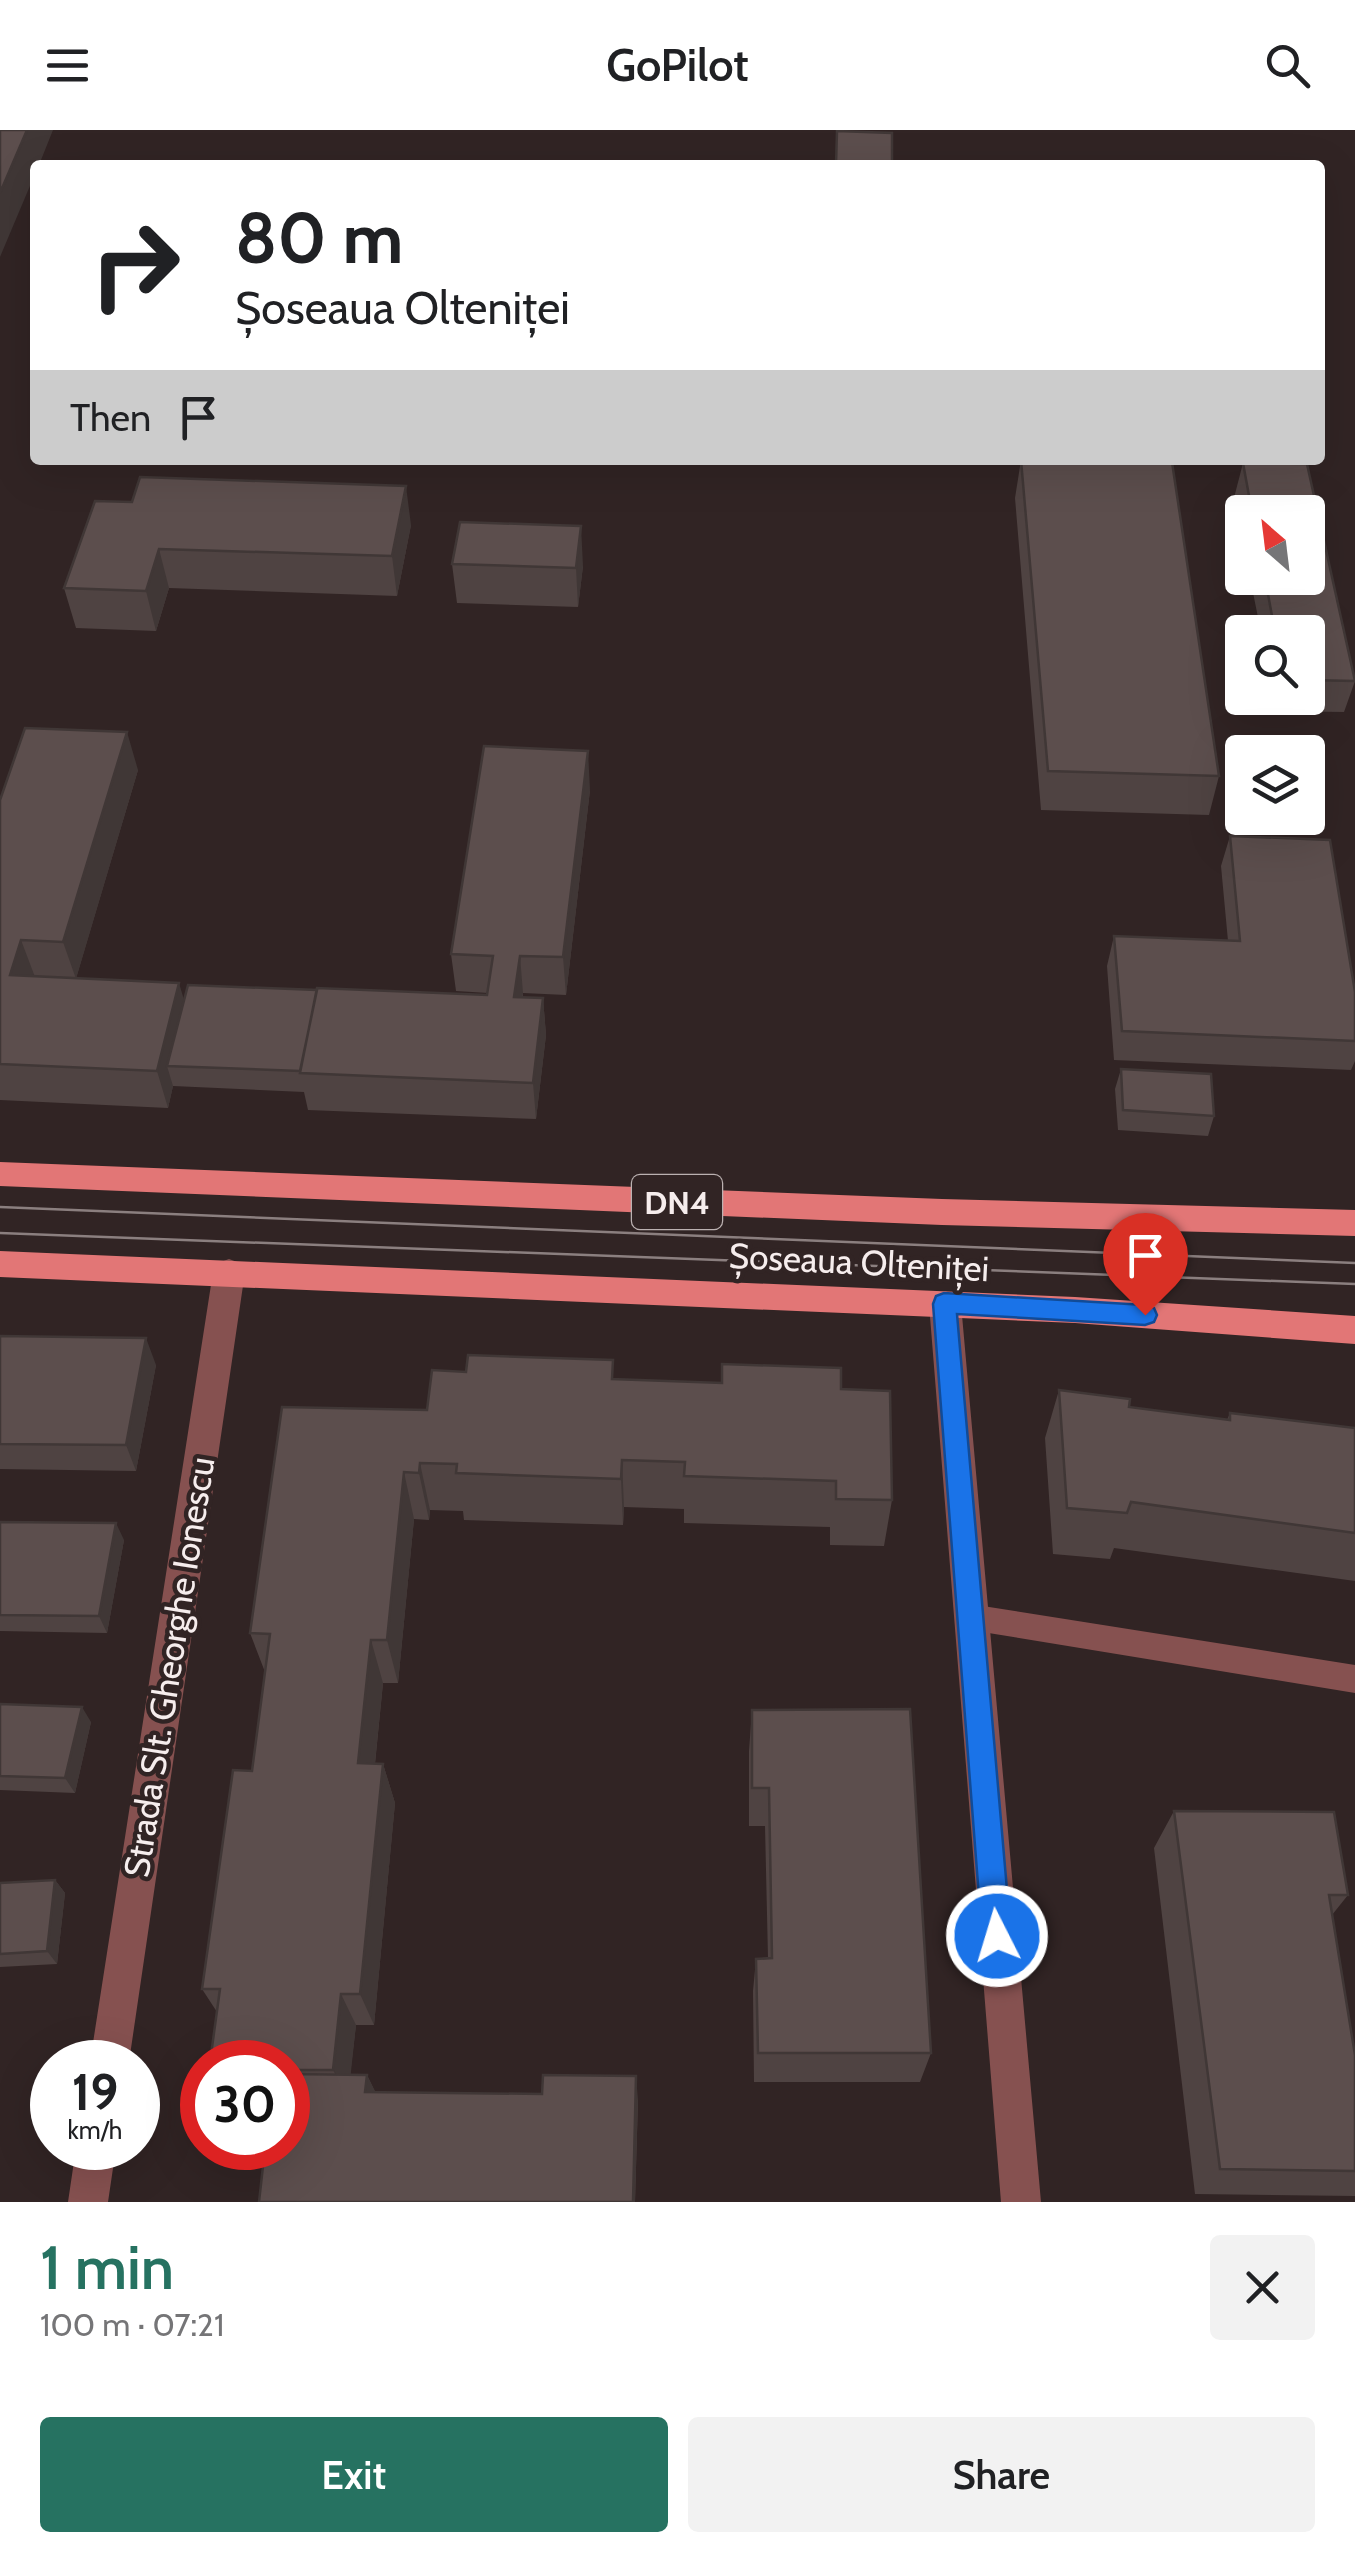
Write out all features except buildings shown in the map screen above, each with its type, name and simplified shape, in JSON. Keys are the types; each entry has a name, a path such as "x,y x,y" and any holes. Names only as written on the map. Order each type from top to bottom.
{"main road":[{"name":"Șoseaua Olteniței","path":"0,1174 1040,1216 1355,1223"},
{"name":"Șoseaua Olteniței","path":"0,1264 944,1304 1355,1330"}],"street":[{"name":"Strada Slt. Gheorghe Ionescu","path":"112,2040 229,1272"},
{"path":"944,1304 1021,2202"},
{"path":"88,2202 93,2170"}],"lane":[{"path":"970,1617 1355,1680"}],"tram line":[{"path":"0,1207 1355,1263"},
{"path":"0,1233 1355,1284"}],"route":[{"path":"997,1936 944,1304 1145,1315"}]}
